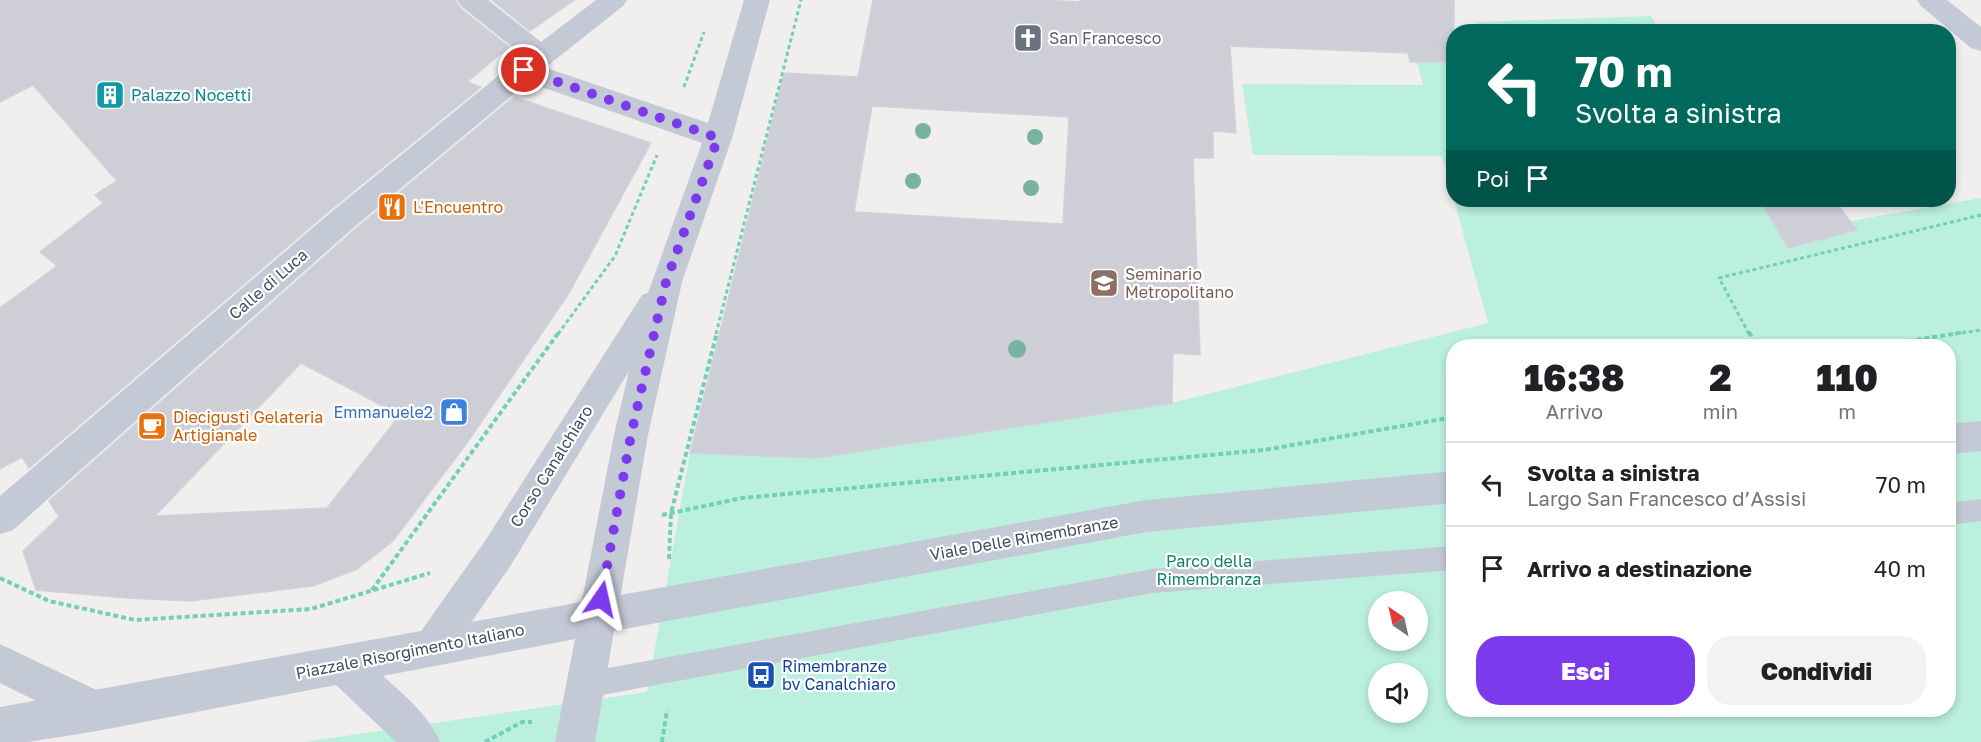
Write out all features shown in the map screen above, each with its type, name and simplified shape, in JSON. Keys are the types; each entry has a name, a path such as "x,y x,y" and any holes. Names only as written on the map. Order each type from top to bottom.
{"street":[{"path":"470,0 532,63 671,122 718,138"},
{"name":"Calle di Luca","path":"0,518 341,221 532,63 614,0"},
{"name":"Corso Canalchiaro","path":"598,616 631,435 666,282 718,138 757,0"},
{"path":"1930,0 1981,41"},
{"name":"Corso Canalchiaro","path":"432,647 498,553 666,282"},
{"path":"1956,438 1981,436"},
{"name":"Viale Delle Rimembranze","path":"598,616 1146,516 1446,488"},
{"path":"576,742 598,616"},
{"name":"Piazzale Risorgimento Italiano","path":"0,727 97,711 598,616"},
{"path":"0,663 97,711"},
{"path":"342,664 408,726 420,742"}],"lane":[{"path":"1956,513 1981,510"},
{"path":"585,685 690,668 1153,581 1446,559"}],"path":[{"path":"671,513 801,0"},
{"path":"372,590 615,256 671,122 708,22"},
{"path":"1752,339 1719,278 1981,215"},
{"path":"1922,339 1981,330"},
{"path":"615,526 742,498 1264,450 1446,418"},
{"path":"0,578 49,601 135,620 208,617 311,609 498,553"},
{"path":"657,710 668,708"}],"green space":[{"path":"1651,16 1656,24 1477,24 1476,22"},
{"path":"1417,62 1446,62 1446,171 1442,156 1253,155 1242,84 1423,85"},
{"name":"Parco della Rimembranza","path":"1981,198 1981,742 304,742 647,692 690,453 816,458 1172,403 1488,323 1456,207 1764,207 1788,247 1839,234 1851,221 1930,207 1956,207 1956,202"}],"building":[{"path":"0,0 455,0 460,8 509,47 467,82 481,87 329,211 29,468 22,457 0,469 0,308 57,266 40,252 103,203 95,195 117,181 33,85 0,102"},
{"path":"492,0 574,0 530,31"},
{"name":"Seminario Metropolitano","path":"873,0 1079,2 1080,0 1454,0 1454,24 1446,24 1446,62 1410,62 1408,53 1230,46 1236,133 1213,131 1213,158 1193,158 1200,355 1173,353 1172,403 816,458 690,453 784,73 858,77","holes":["872,106 1069,117 1063,224 854,212"]},
{"path":"514,97 651,143 569,293 467,443 393,541 357,569 313,586 190,601 36,590 23,551 59,517 49,501 353,231","holes":["301,363 400,415 327,508 155,516"]},
{"path":"1764,207 1839,207 1857,230 1788,248"}],"place":[{"name":"San Francesco","path":"1028,38"},
{"name":"Palazzo Nocetti","path":"110,95"},
{"name":"L'Encuentro","path":"392,207"},
{"name":"Seminario Metropolitano","path":"1104,283"},
{"name":"Emmanuele2","path":"454,412"},
{"name":"Diecigusti Gelateria Artigianale","path":"152,426"},
{"name":"Rimembranze bv Canalchiaro","path":"761,675"}],"route":[{"path":"524,70 718,138 666,282 631,435 601,599"}]}
